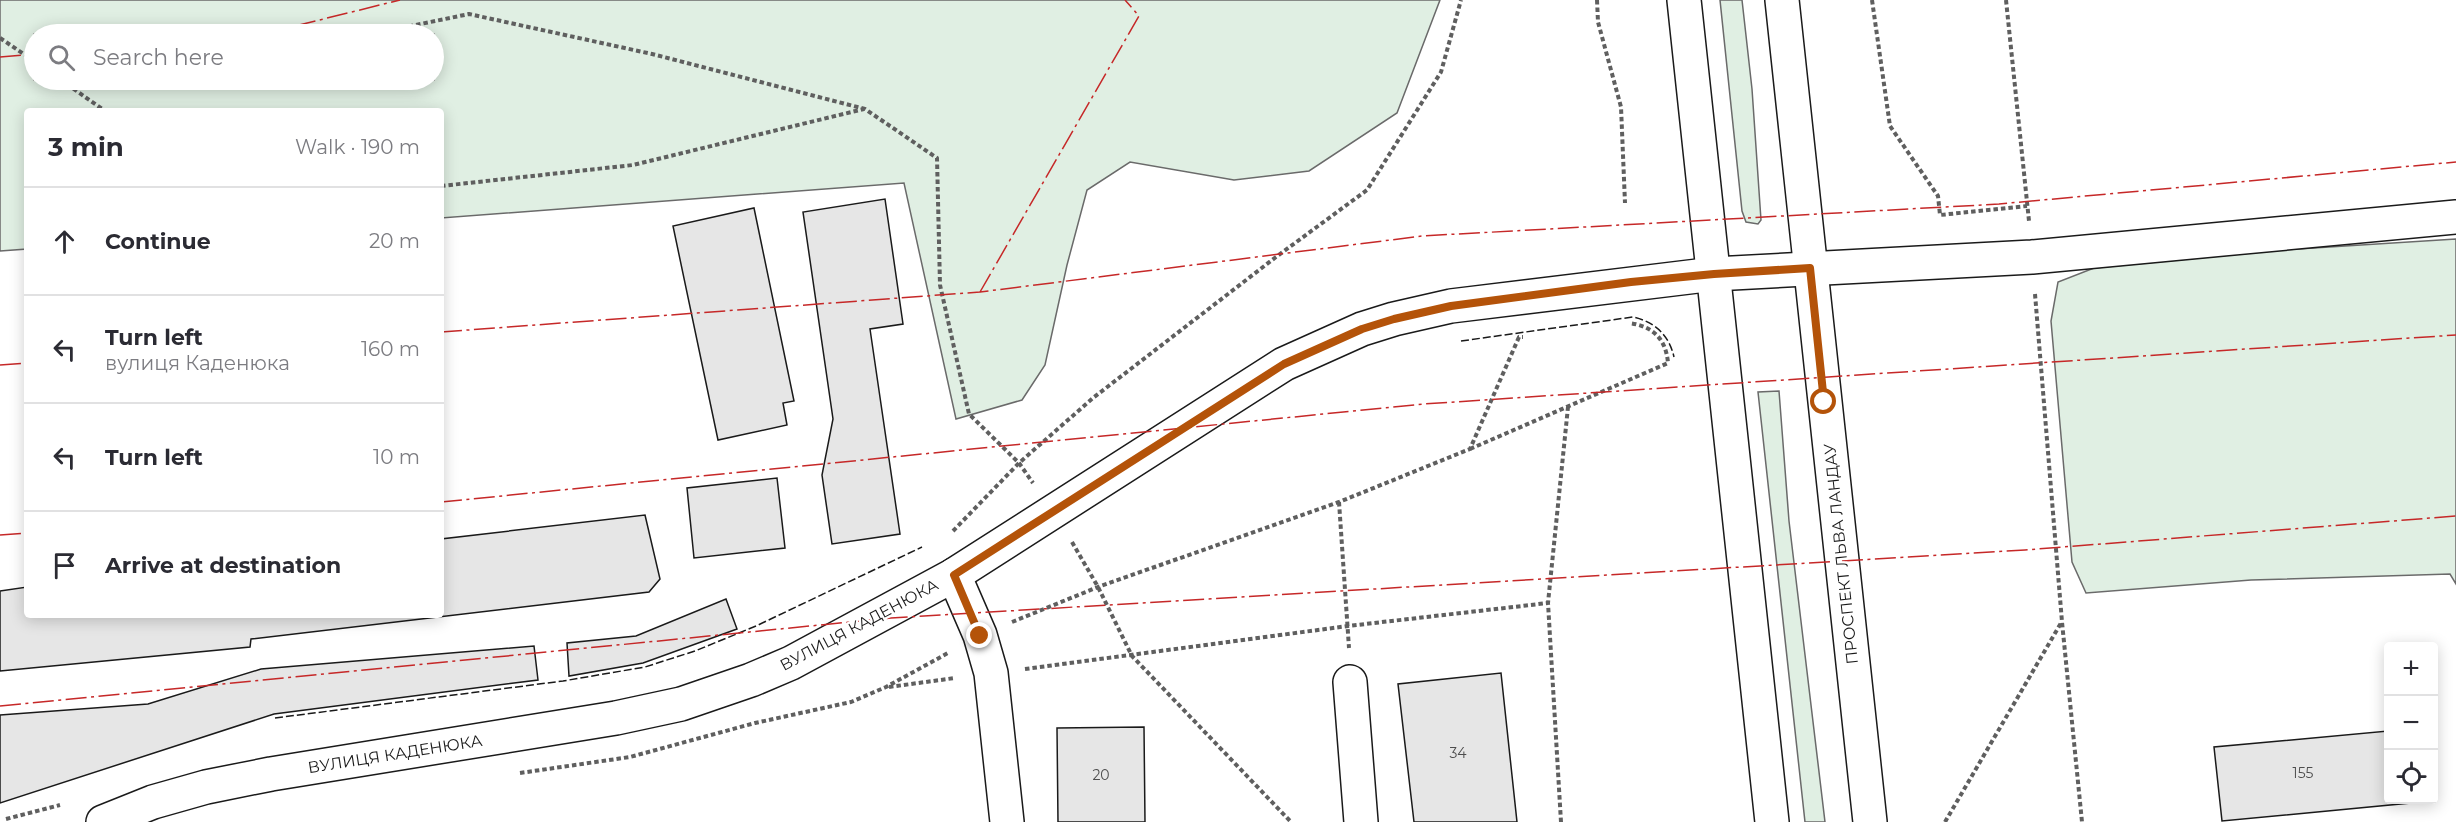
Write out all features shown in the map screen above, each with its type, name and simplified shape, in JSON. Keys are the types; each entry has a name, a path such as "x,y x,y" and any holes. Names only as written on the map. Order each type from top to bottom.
{"street":[{"path":"1684,0 1772,822"},
{"name":"ПРОСПЕКТ ЛЬВА ЛАНДАУ","path":"1782,0 1870,822"},
{"name":"ВУЛИЦЯ КАДЕНЮКА","path":"103,822 153,802 206,787 272,774 616,718 709,696 791,663 954,575 1284,364 1362,329 1394,319 1451,306 1714,274 1944,263 2456,217"},
{"path":"954,575 980,636 991,674 1007,822"},
{"path":"1350,682 1361,822"}],"path":[{"path":"954,575 953,529 1019,463 1093,398 1367,190 1441,72 1461,0"},
{"path":"1597,0 1598,22 1621,107 1625,203"},
{"path":"1872,0 1890,126 1938,196 1940,215 2027,206"},
{"path":"2006,0 2032,256 2062,622 2082,822"},
{"path":"421,24 470,14 652,54 865,109 937,158 940,285 969,414 1019,463 1053,511 1098,587 1132,656 1291,822"},
{"path":"0,38 24,54"},
{"path":"75,90 101,108"},
{"path":"444,186 633,165 865,109"},
{"path":"1470,449 1668,363"},
{"path":"1561,822 1548,603 1568,407"},
{"path":"1339,502 1350,682"},
{"path":"886,687 1348,626 1548,603"},
{"path":"1945,822 2062,622"},
{"path":"6,819 60,805"}],"green space":[{"path":"0,0 1440,0 1397,113 1309,171 1234,180 1130,162 1087,190 1067,265 1045,365 1022,400 956,419 904,183 444,218 444,108 24,108 24,249 0,251"},
{"path":"1720,0 1742,0 1752,89 1761,220 1758,224 1746,222 1742,211"},
{"path":"2456,239 2456,584 2450,574 2251,580 2086,593 2072,562 2051,321 2058,282 2094,268 2282,250"},
{"path":"1779,391 1789,521 1825,822 1805,822 1758,392"}],"building":[{"path":"885,199 903,324 870,329 900,534 832,544 822,475 833,419 803,212"},
{"path":"754,208 794,401 783,403 787,425 718,440 673,226"},
{"path":"777,478 785,548 694,558 687,488"},
{"path":"645,515 660,579 649,592 444,616 444,539"},
{"path":"24,587 24,618 429,618 251,639 250,647 0,671 0,591"},
{"path":"726,599 737,629 643,663 569,676 567,643 636,636"},
{"path":"534,646 538,680 274,714 0,803 0,715 148,704 261,669"},
{"path":"1501,673 1517,822 1414,822 1398,684"},
{"path":"1144,727 1145,822 1058,822 1057,728"},
{"path":"2384,731 2384,804 2400,804 2222,821 2214,747"}],"fence":[{"path":"1461,341 1633,317 1648,322 1660,331 1669,342 1674,357"},
{"path":"275,718 563,681 645,667 695,651 756,626 922,547"}],"power":[{"path":"303,24 400,0"},
{"path":"980,292 1139,16 1125,0"},
{"path":"0,57 24,55"},
{"path":"444,332 980,292 1422,236 1999,204 2456,162"},
{"path":"444,502 1424,404 2456,335"},
{"path":"0,365 24,363"},
{"path":"0,706 891,618 2025,550 2456,516"},
{"path":"0,535 24,533"}],"route":[{"path":"980,636 954,575 1284,364 1322,345 1394,319 1451,306 1631,282 1810,268 1824,402"}]}
